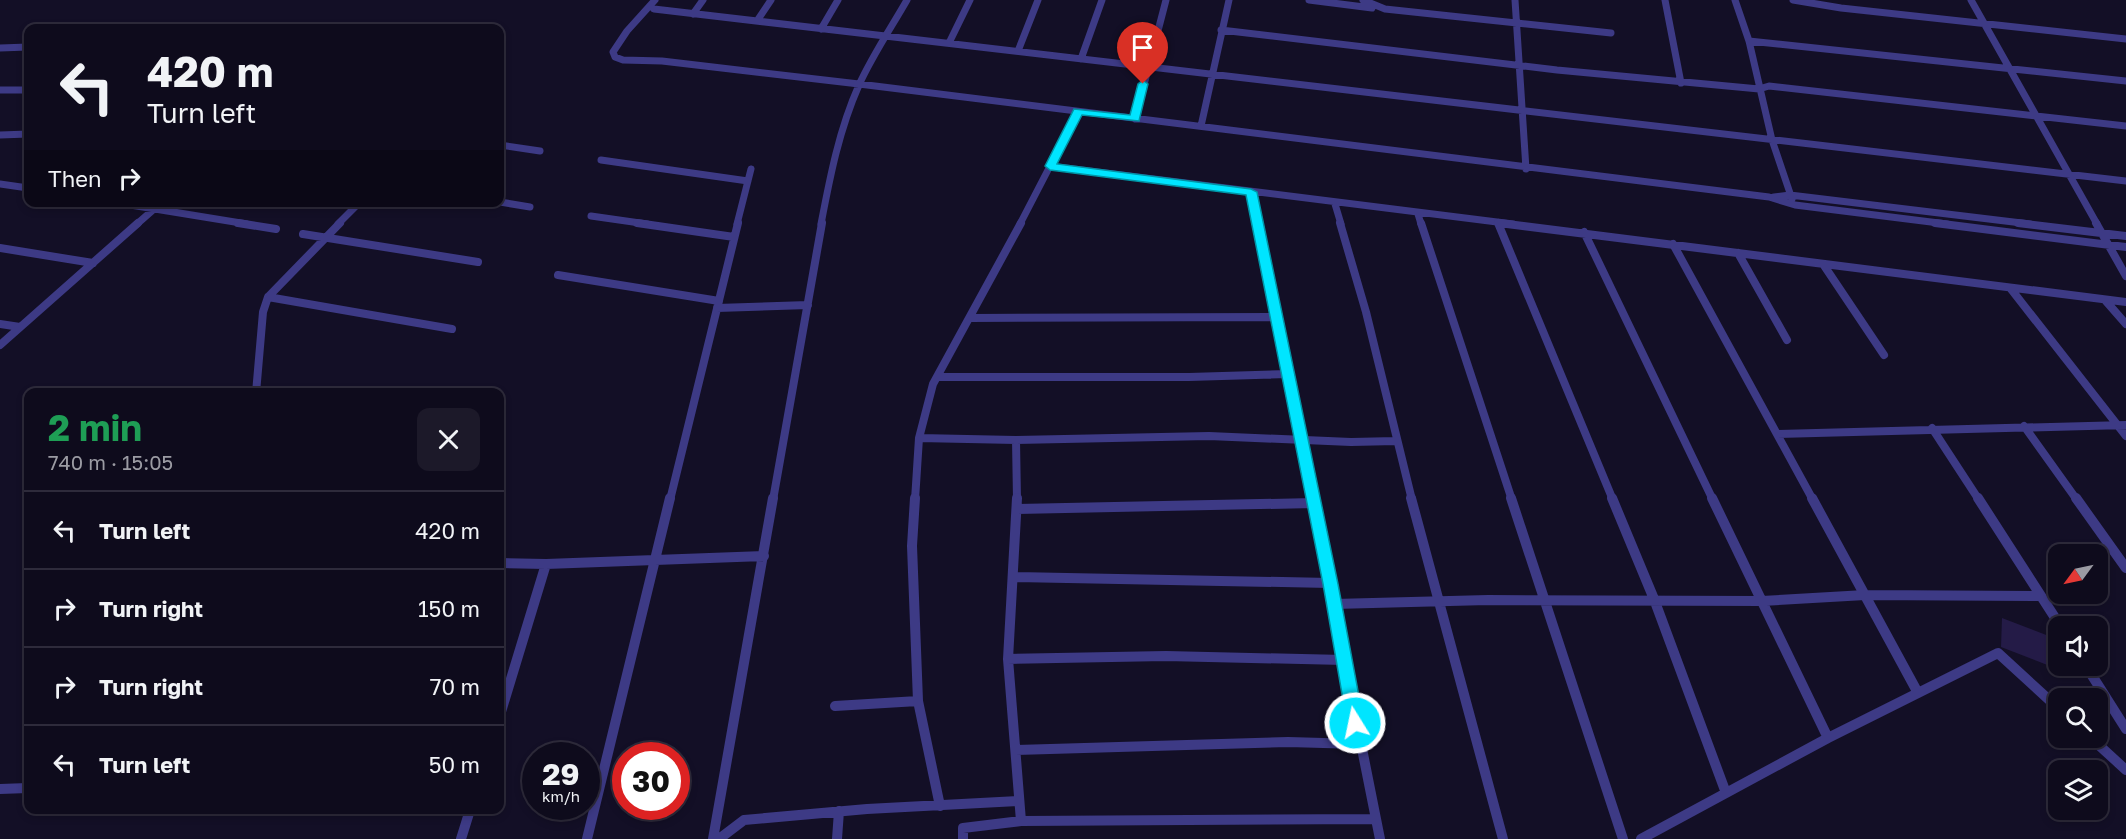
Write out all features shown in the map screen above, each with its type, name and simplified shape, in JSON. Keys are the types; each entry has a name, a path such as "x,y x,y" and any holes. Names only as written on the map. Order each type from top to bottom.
{"street":[{"path":"655,0 620,40 613,52 615,57 623,60 662,61 859,84 1526,169 1768,197 1796,205 2126,247"},
{"path":"693,14 703,0"},
{"path":"757,21 771,0"},
{"path":"821,28 838,0"},
{"path":"713,839 832,164 859,84 907,0"},
{"path":"949,44 970,0"},
{"path":"1018,51 1038,0"},
{"path":"1081,59 1102,0"},
{"path":"1135,119 1166,0"},
{"path":"1201,126 1229,0"},
{"path":"1309,0 1611,33"},
{"path":"1362,0 1385,9"},
{"path":"1515,0 1526,169"},
{"path":"1665,0 1681,83"},
{"path":"1735,0 1749,41 1772,140 1790,195 1796,205"},
{"path":"1793,0 1841,8 2126,39"},
{"path":"1971,0 2126,276"},
{"path":"654,9 2126,181"},
{"path":"1221,30 1519,66 1681,83 1759,89 1769,86 2126,126"},
{"path":"1749,41 2126,81"},
{"path":"0,48 24,47"},
{"path":"0,90 24,90"},
{"path":"940,806 918,701 912,546 919,438 933,384 1078,112"},
{"path":"0,135 24,134"},
{"path":"504,146 540,151"},
{"path":"601,160 748,181"},
{"path":"1050,166 1335,204 1584,232 2011,289 2126,302"},
{"path":"587,839 751,169"},
{"path":"0,184 24,187"},
{"path":"1251,192 1334,604 1359,744 1380,839"},
{"path":"1768,197 1790,195 2126,236"},
{"path":"504,203 530,207"},
{"path":"1335,204 1366,312 1396,441 1503,839"},
{"path":"138,207 276,229"},
{"path":"0,345 157,207"},
{"path":"256,388 262,312 268,297 355,207"},
{"path":"1418,214 1623,839"},
{"path":"591,216 734,237"},
{"path":"1498,223 1654,599 1726,793"},
{"path":"1584,232 1828,738"},
{"path":"303,234 478,262"},
{"path":"1673,244 1918,693"},
{"path":"0,248 93,263"},
{"path":"1738,253 1787,340"},
{"path":"1823,264 1884,355"},
{"path":"558,275 718,304 808,305"},
{"path":"2011,289 2122,425 2126,436"},
{"path":"268,297 452,329"},
{"path":"2105,300 2126,324"},
{"path":"970,318 1276,317"},
{"path":"0,324 20,327"},
{"path":"937,377 1189,377 1288,374"},
{"path":"1777,434 1932,428 2122,425"},
{"path":"2024,426 2126,568"},
{"path":"1932,428 2054,616"},
{"path":"919,438 1016,440 1209,436 1302,441 1396,441"},
{"path":"1016,440 1017,509 1008,659 1021,821"},
{"path":"1017,509 1314,503"},
{"path":"504,563 546,564 764,556"},
{"path":"504,702 546,564"},
{"path":"1012,577 1330,584"},
{"path":"1334,604 1654,599 1762,601 1865,595 2041,596"},
{"path":"1641,839 1828,738 1998,653 2048,699"},
{"path":"1008,659 1166,656 1344,660"},
{"path":"2092,676 2126,729"},
{"path":"835,706 918,701"},
{"path":"1016,750 1277,742 1359,744"},
{"path":"2102,748 2126,770"},
{"path":"0,789 24,788"},
{"path":"719,839 744,820 839,811 1019,801"},
{"path":"837,839 839,811"},
{"path":"461,839 469,814"},
{"path":"963,839 963,828 1021,821 1375,819"}],"building":[{"path":"2002,618 2048,636 2048,665 2001,647"}],"route":[{"path":"1143,84 1135,119 1078,112 1050,166 1251,192 1330,584 1355,723"}]}
